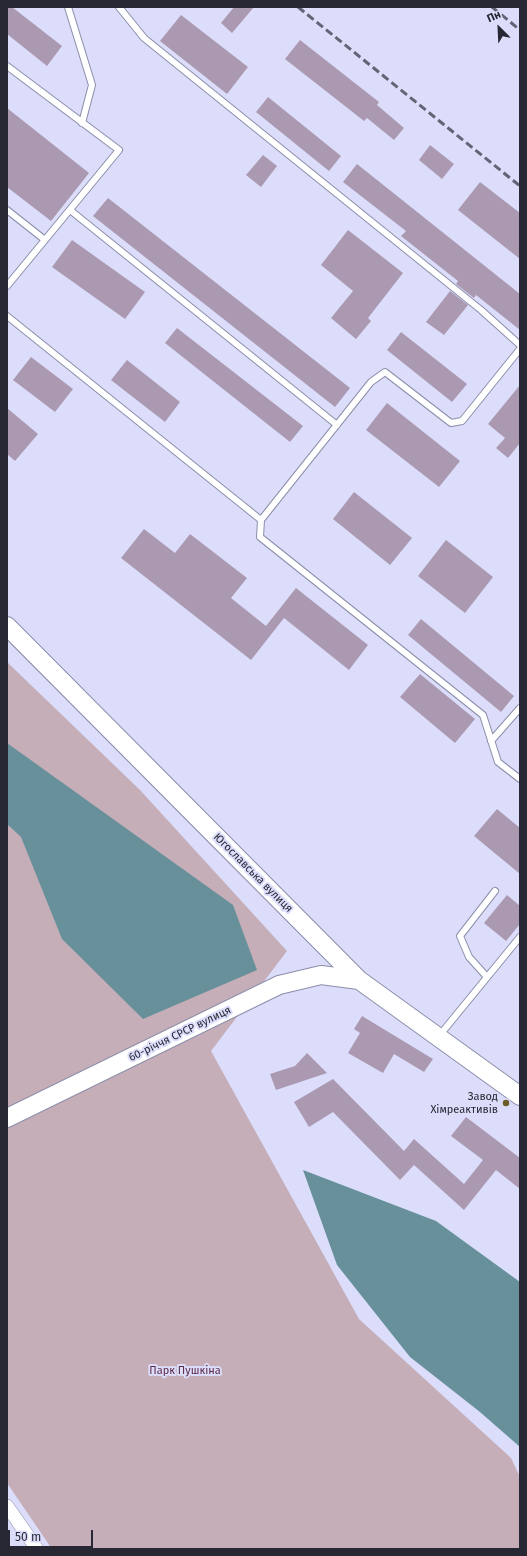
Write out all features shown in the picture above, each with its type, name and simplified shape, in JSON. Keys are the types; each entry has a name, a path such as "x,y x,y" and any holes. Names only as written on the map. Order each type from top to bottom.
{"main road":[{"name":"Югославська вулиця","path":"7,626 359,980 520,1096"},
{"name":"60-річчя СРСР вулиця","path":"7,1118 279,985 321,975 359,980"}],"street":[{"path":"7,1506 37,1549"}],"lane":[{"path":"68,7 92,85 82,123"},
{"path":"119,7 144,38 481,310 520,345"},
{"path":"7,66 118,150 7,286"},
{"path":"7,210 45,240"},
{"path":"70,210 337,425"},
{"path":"7,316 261,520"},
{"path":"520,349 462,421 451,423 385,372 371,382 261,520 260,537 483,715 498,762 520,779"},
{"path":"492,741 520,708"},
{"path":"487,977 468,957 460,936 495,891"},
{"path":"438,1038 520,937"}],"green space":[{"name":"Парк Пушкіна","path":"7,662 140,790 287,951 211,1051 359,1319 511,1458 520,1477 520,1549 52,1549 7,1483"}],"shaded area":[{"path":"7,743 233,905 257,970 143,1019 62,939 21,837 7,824"},
{"path":"303,1170 436,1221 520,1282 520,1447 480,1412 410,1357 337,1265"}],"building":[{"path":"7,7 12,7 62,46 47,66 7,34"},
{"path":"234,7 254,7 232,33 221,23"},
{"path":"181,15 248,67 227,94 160,41"},
{"path":"300,40 379,102 377,105 404,128 394,140 367,118 364,121 285,59"},
{"path":"268,97 341,156 329,171 256,112"},
{"path":"7,108 89,173 51,221 7,187"},
{"path":"430,145 454,164 442,179 419,160"},
{"path":"263,155 277,166 261,187 246,175"},
{"path":"357,164 520,294 520,330 476,295 474,298 456,284 458,281 401,236 406,231 343,182"},
{"path":"480,182 520,213 520,259 458,210"},
{"path":"108,198 350,388 335,407 93,216"},
{"path":"348,230 403,273 368,318 371,321 356,339 331,318 353,291 321,265"},
{"path":"72,240 145,292 125,319 52,267"},
{"path":"450,291 468,305 444,335 426,322"},
{"path":"177,328 303,426 290,442 165,343"},
{"path":"401,332 467,384 452,402 387,350"},
{"path":"31,357 73,389 55,412 13,380"},
{"path":"127,360 180,402 165,422 111,380"},
{"path":"520,385 520,443 508,458 496,448 505,438 488,424"},
{"path":"387,403 460,461 439,487 366,430"},
{"path":"7,408 38,434 15,461 7,454"},
{"path":"354,492 412,538 390,565 333,519"},
{"path":"144,529 175,553 190,534 247,578 231,598 266,626 296,588 368,645 349,670 284,618 251,660 121,558"},
{"path":"446,540 493,577 465,613 418,576"},
{"path":"421,619 514,696 501,712 408,635"},
{"path":"420,674 475,719 455,743 400,697"},
{"path":"497,809 520,828 520,874 474,836"},
{"path":"507,895 520,906 520,924 506,941 484,923"},
{"path":"362,1016 433,1059 424,1072 394,1054 383,1073 348,1053 360,1033 354,1029"},
{"path":"307,1053 327,1073 276,1090 270,1074 295,1066"},
{"path":"333,1079 404,1151 414,1139 464,1184 483,1160 451,1136 466,1117 520,1158 520,1189 496,1170 464,1210 414,1165 400,1180 333,1112 309,1127 294,1102"}],"railway":[{"path":"298,7 520,186"},
{"path":"492,7 520,30"}],"place":[{"name":"Завод Хімреактивів","path":"506,1103"}]}
